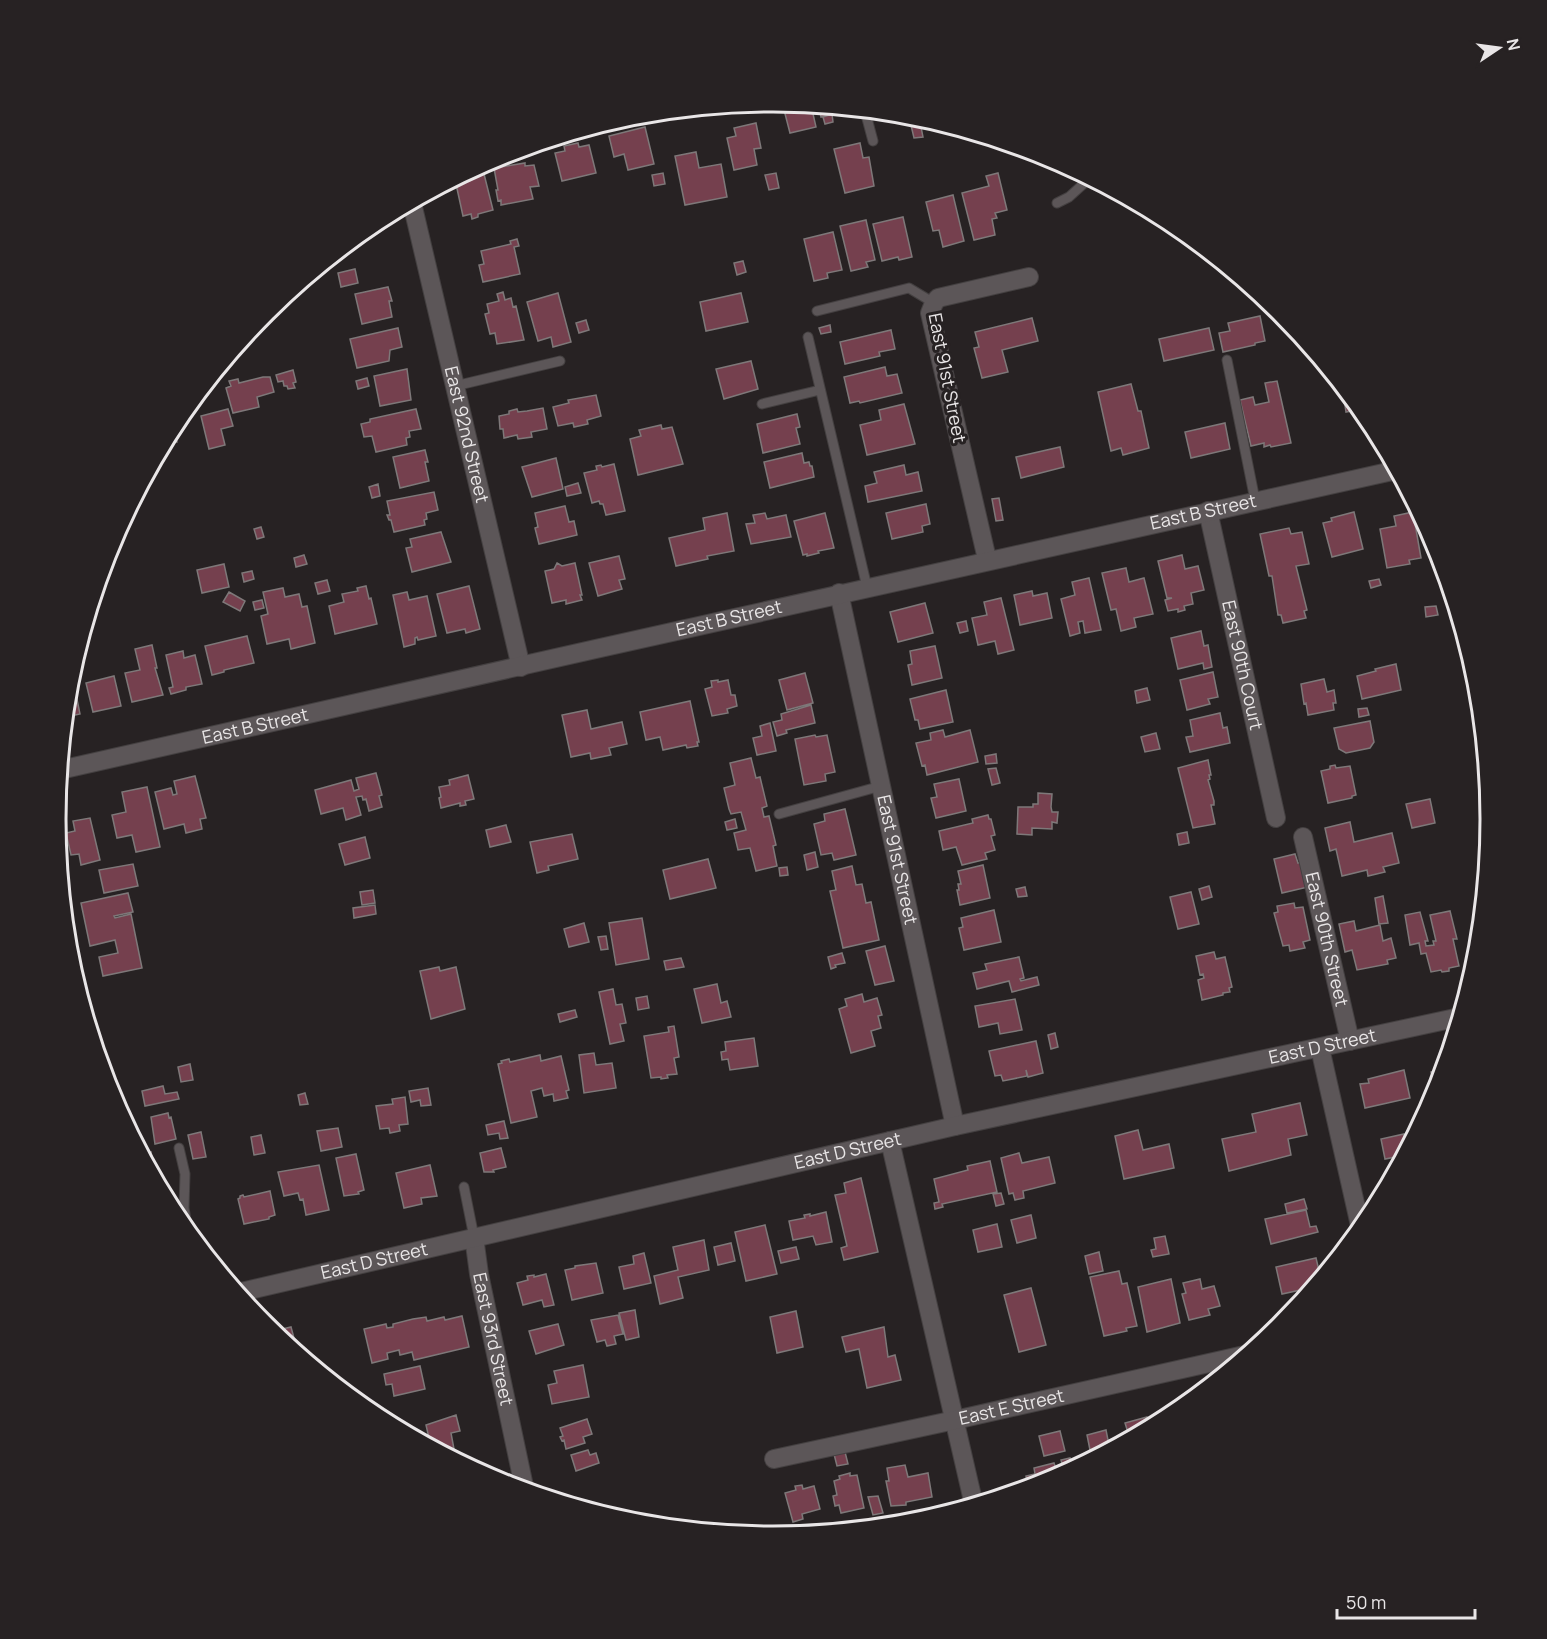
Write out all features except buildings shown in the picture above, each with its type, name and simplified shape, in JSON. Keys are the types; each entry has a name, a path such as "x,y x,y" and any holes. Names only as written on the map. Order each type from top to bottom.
{"street":[{"name":"East 92nd Street","path":"414,211 521,667"},
{"path":"933,303 938,298 1029,277"},
{"name":"East 91st Street","path":"933,303 930,313 987,560"},
{"name":"East B Street","path":"68,768 839,593 1389,472"},
{"name":"East 90th Court","path":"1208,511 1276,818"},
{"name":"East 91st Street","path":"839,593 956,1126"},
{"name":"East 90th Street","path":"1304,837 1350,1041"},
{"name":"East D Street","path":"246,1291 956,1126 1452,1019"},
{"path":"1320,1048 1358,1218"},
{"path":"890,1141 972,1498"},
{"name":"East 93rd Street","path":"474,1237 479,1274 523,1480"},
{"name":"East E Street","path":"774,1459 1232,1358"}],"lane":[{"path":"867,118 873,141"},
{"path":"1057,203 1069,197 1084,184"},
{"path":"817,311 909,288 933,303"},
{"path":"807,337 867,587"},
{"path":"1227,360 1255,500"},
{"path":"455,386 560,361"},
{"path":"762,404 820,390"},
{"path":"779,814 881,786"},
{"path":"179,1148 185,1174 185,1213"},
{"name":"East 93rd Street","path":"464,1187 474,1237"}]}
